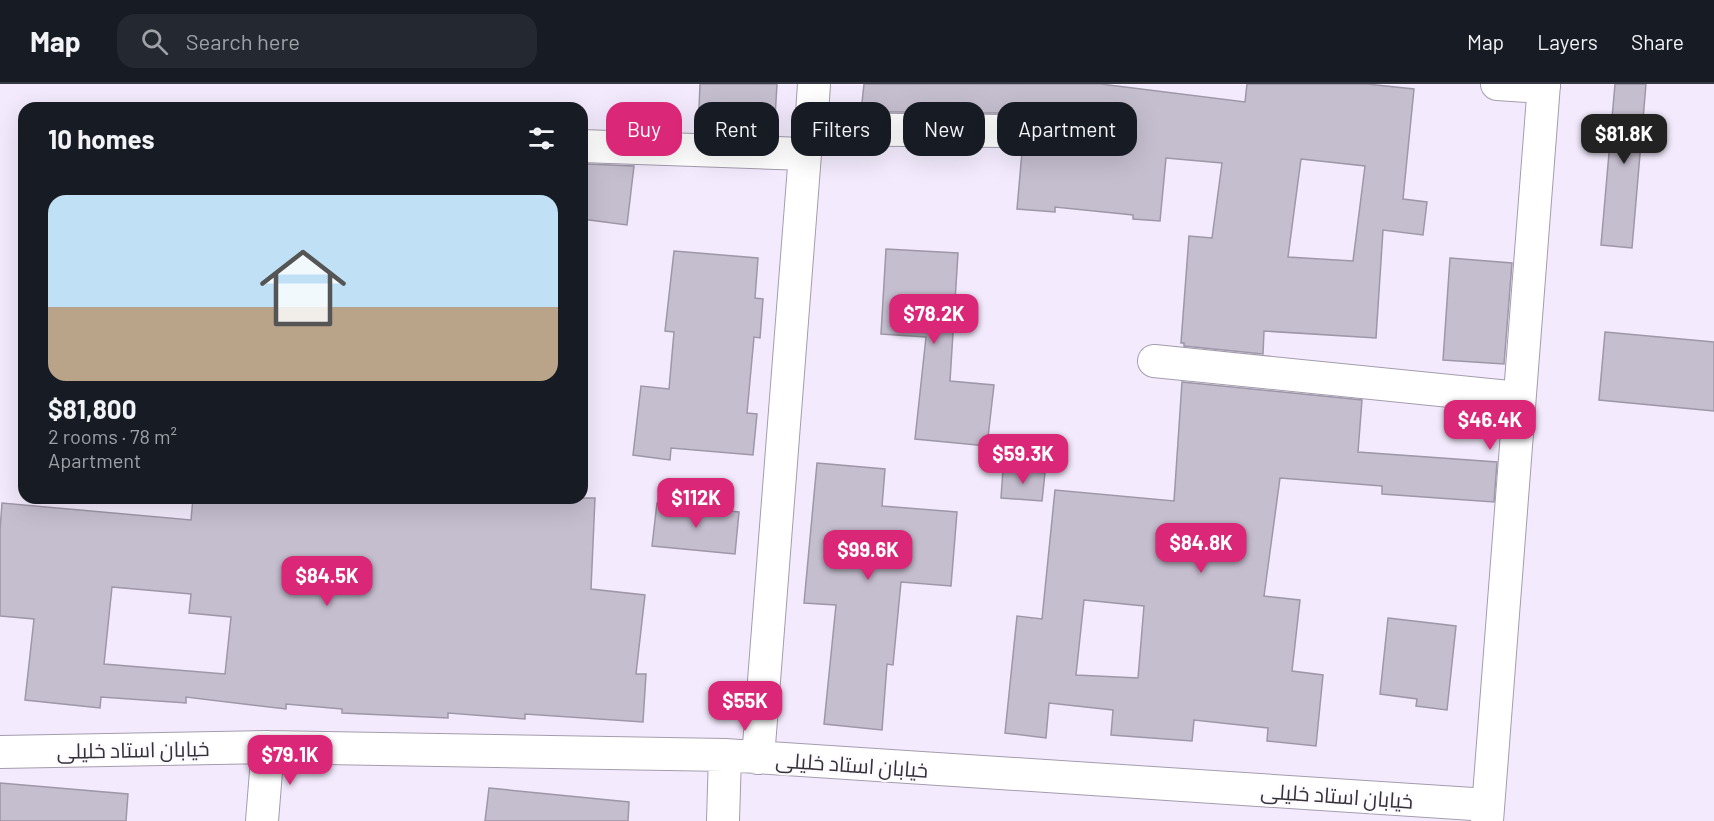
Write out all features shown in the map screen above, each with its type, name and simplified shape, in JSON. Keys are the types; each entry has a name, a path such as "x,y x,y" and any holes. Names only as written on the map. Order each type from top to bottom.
{"street":[{"path":"812,102 814,84"},
{"path":"1487,813 1544,86 1497,84"},
{"path":"891,137 997,131"},
{"path":"588,146 791,142"},
{"path":"758,758 807,156"},
{"path":"1154,361 1519,398"},
{"path":"262,821 268,747"},
{"name":"خیابان استاد خلیلی","path":"0,752 268,747 725,755 1487,813"},
{"path":"723,821 725,755"}],"building":[{"path":"700,84 777,84 776,102 699,102"},
{"path":"864,84 1101,84 1245,102 1247,84 1367,84 1414,89 1403,199 1427,202 1423,235 1383,230 1376,338 1264,331 1263,354 1184,346 1184,343 1181,343 1189,236 1212,238 1222,163 1166,158 1160,221 1133,219 1133,215 1055,207 1055,212 1017,209 1022,156 1137,156 1137,102 997,102 997,113 985,113 985,102 903,102 903,112 891,112 891,102 862,102","holes":["1301,159 1365,166 1353,261 1288,257"]},
{"path":"1615,84 1646,84 1632,248 1601,245"},
{"path":"588,164 634,166 627,225 588,220"},
{"path":"886,249 958,253 950,381 994,385 987,446 915,439 926,337 881,334"},
{"path":"674,251 758,258 755,298 763,299 760,338 754,337 747,413 757,414 753,455 671,448 670,460 633,455 641,386 669,389 674,332 665,331"},
{"path":"1450,258 1512,263 1504,364 1443,360"},
{"path":"1605,332 1714,342 1714,411 1599,400"},
{"path":"1182,382 1362,400 1358,452 1497,462 1494,502 1382,494 1382,486 1280,478 1264,596 1300,600 1292,671 1323,675 1316,746 1267,741 1268,728 1194,720 1192,741 1111,735 1113,710 1049,703 1046,738 1005,733 1017,616 1042,619 1055,490 1174,501","holes":["1084,600 1144,606 1138,678 1076,675"]},
{"path":"817,463 885,469 882,506 957,512 951,586 901,582 893,665 887,664 882,730 824,724 836,605 804,603"},
{"path":"1003,469 1045,473 1042,501 1001,498"},
{"path":"588,498 595,498 591,589 645,595 636,674 646,674 643,722 525,714 525,719 448,713 448,718 342,713 342,709 286,704 286,709 186,697 186,703 101,697 100,708 25,700 34,619 0,616 2,503 191,520 192,504 588,504","holes":["112,587 191,594 189,613 231,617 225,674 104,664"]},
{"path":"657,503 739,512 735,554 652,546"},
{"path":"1388,618 1456,626 1447,710 1416,706 1417,699 1380,694"},
{"path":"0,783 128,794 126,821 0,821"},
{"path":"489,788 629,802 628,821 485,821"}]}
